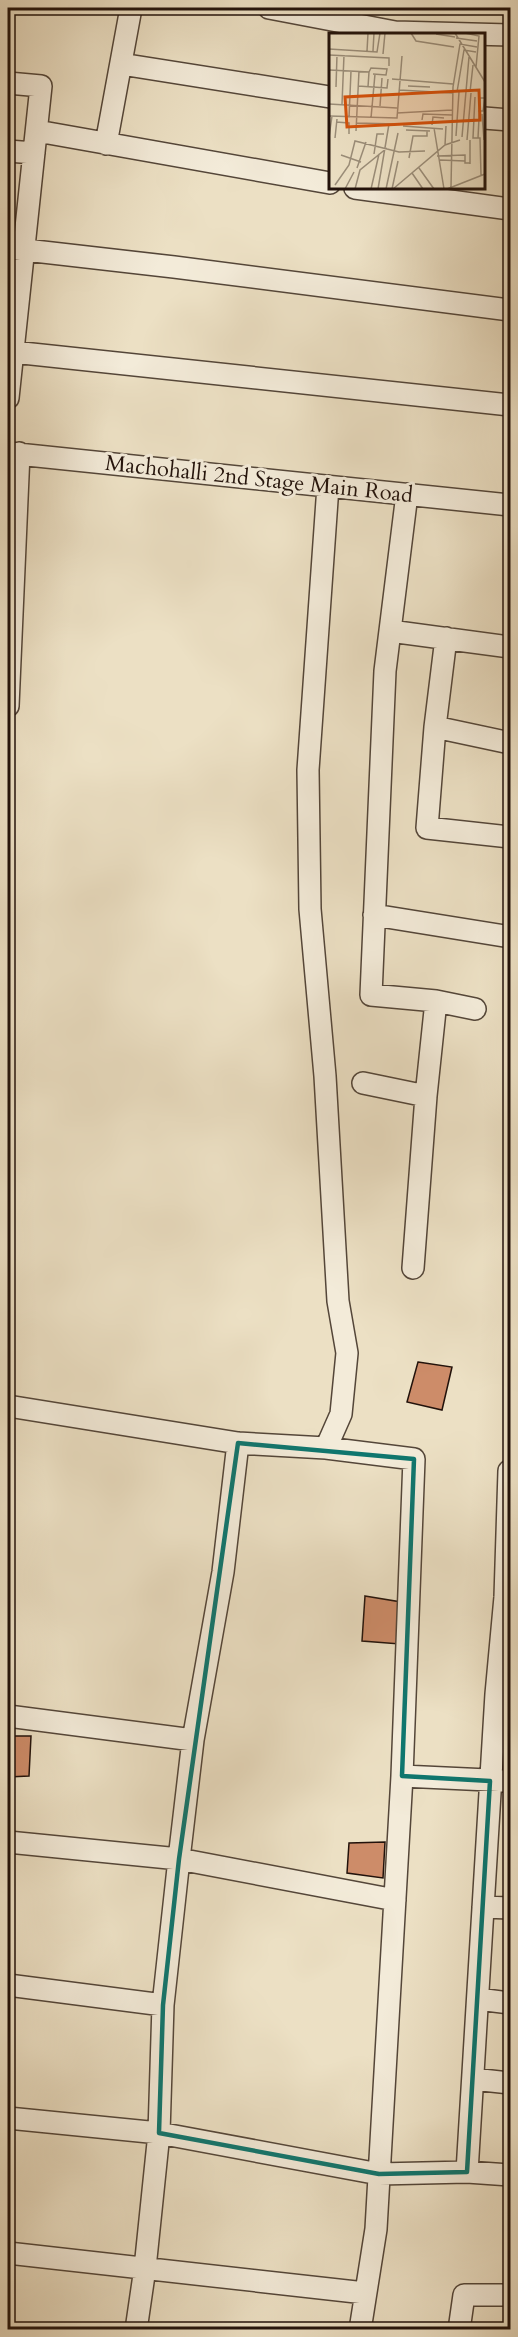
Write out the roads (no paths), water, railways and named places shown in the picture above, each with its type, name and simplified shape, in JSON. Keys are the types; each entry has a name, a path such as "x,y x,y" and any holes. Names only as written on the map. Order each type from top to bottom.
{"street":[{"path":"106,144 131,8"},
{"path":"269,8 357,16 395,32 433,33"},
{"path":"485,34 510,35"},
{"path":"121,64 329,97"},
{"path":"8,83 41,86 34,153 16,249 13,352 8,398"},
{"path":"485,118 510,120"},
{"path":"37,131 329,183"},
{"path":"8,151 34,153"},
{"path":"362,189 510,209"},
{"path":"16,249 510,310"},
{"path":"13,352 510,405"},
{"path":"8,706 13,453"},
{"name":"Machohalli 2nd Stage Main Road","path":"13,453 510,505"},
{"path":"326,1448 341,1414 347,1353 339,1301 325,1076 310,909 308,770 328,486"},
{"path":"407,494 385,671 370,995 436,1001 475,1009"},
{"path":"390,631 510,647"},
{"path":"446,638 435,727 427,828 510,837"},
{"path":"435,727 510,743"},
{"path":"374,915 510,937"},
{"path":"413,1268 426,1096 436,1001"},
{"path":"363,1083 426,1096"},
{"path":"8,1406 238,1443 326,1448 414,1459 402,1776 376,2229 360,2330"},
{"path":"136,2330 159,2133 163,2005 179,1859 193,1740 223,1572 238,1443"},
{"path":"467,2172 483,1907 500,1781 508,1597 509,1471"},
{"path":"8,1716 193,1740"},
{"path":"402,1776 500,1781"},
{"path":"8,1842 179,1859 395,1900"},
{"path":"483,1907 510,1908"},
{"path":"8,1985 163,2005"},
{"path":"478,1999 510,2003"},
{"path":"473,2079 510,2083"},
{"path":"8,2118 159,2133 379,2174 467,2172 510,2175"},
{"path":"8,2253 365,2294"},
{"path":"459,2330 464,2295 510,2295"}]}
